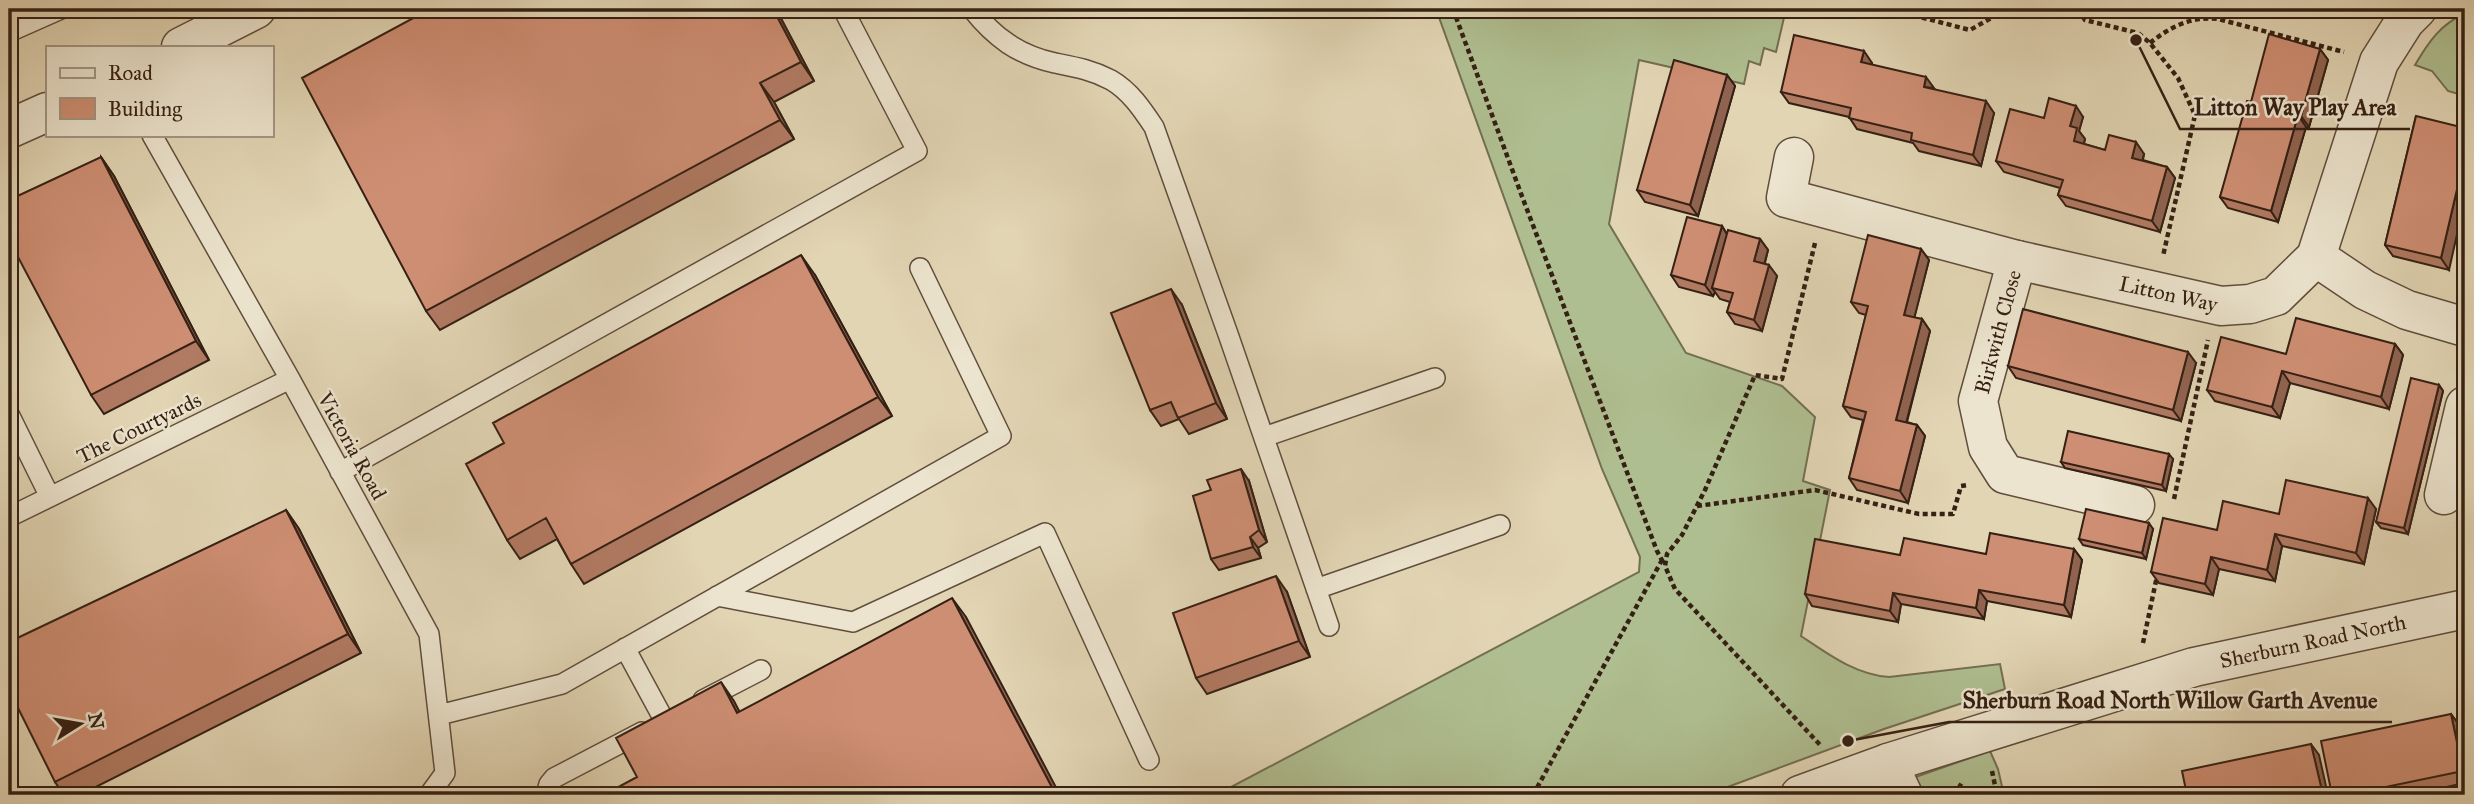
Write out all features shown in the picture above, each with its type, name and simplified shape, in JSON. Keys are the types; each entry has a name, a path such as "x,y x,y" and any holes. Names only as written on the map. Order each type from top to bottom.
{"street":[{"path":"183,46 256,9"},
{"name":"Litton Way","path":"1794,157 1786,198 2017,260 2216,305 2250,304 2276,296 2316,257 2379,62 2405,21 2417,9"},
{"path":"9,129 46,111"},
{"path":"2316,257 2365,290 2407,310 2465,327"},
{"name":"Birkwith Close","path":"2006,474 1988,447 1978,401 2017,260"},
{"path":"2444,495 2465,406"},
{"path":"2006,474 2135,505"},
{"name":"Sherburn Road North","path":"1800,795 1848,776 1896,779 2151,680 2194,667 2465,609"}],"lane":[{"path":"9,32 61,9"},
{"path":"340,472 917,151 843,9"},
{"path":"972,9 987,28 1007,45 1030,57 1086,68 1113,81 1136,101 1154,127 1329,626"},
{"name":"Victoria Road","path":"153,136 290,379 429,634 445,773 429,795"},
{"path":"439,715 562,684 1002,436 920,268"},
{"path":"1264,437 1435,378"},
{"name":"The Courtyards","path":"9,517 290,379"},
{"path":"9,414 50,497"},
{"path":"1316,589 1500,525"},
{"path":"717,596 853,622 1045,533 1149,760"},
{"path":"625,648 676,714"},
{"path":"546,795 554,778 761,670"}],"path":[{"path":"1453,9 1528,212 1675,589 1848,776"},
{"path":"1889,9 1970,30 2007,9"},
{"path":"2078,9 2085,20 2138,33 2150,43 2178,78 2195,115 2154,291"},
{"path":"2150,43 2185,22 2202,17 2379,62"},
{"path":"1533,795 1667,554 1682,535 1755,375 1782,379 1823,209"},
{"path":"2174,501 2216,305"},
{"path":"1697,506 1815,490 1919,513 1953,514 1961,486 2006,474"},
{"path":"2151,680 2141,650 2159,569"}],"green space":[{"path":"1436,9 1786,9 1776,52 1764,48 1760,65 1749,61 1744,84 1639,60 1609,224 1686,353 1782,386 1815,417 1803,481 1830,490 1801,636 1854,668 1889,677 2000,664 2005,689 1884,729 1706,795 1216,795 1639,572 1640,557 1602,469"},
{"path":"2465,14 2465,82 2462,95 2448,91 2432,71 2415,65 2442,28"},
{"path":"1990,751 1998,769 2004,795 1864,795"}],"building":[{"path":"430,9 773,9 801,62 760,83 780,120 426,311 302,78"},
{"path":"2269,34 2320,49 2271,211 2220,197 2247,101 2251,102"},
{"path":"1794,35 1864,51 1861,62 1926,77 1924,87 1986,101 1973,155 1911,140 1912,133 1849,118 1851,108 1781,92"},
{"path":"1674,60 1727,75 1690,205 1637,190"},
{"path":"2049,98 2076,106 2070,126 2077,128 2074,141 2105,150 2109,135 2136,142 2132,158 2167,167 2152,221 2058,195 2063,180 1996,161 2010,109 2044,118"},
{"path":"2416,116 2465,128 2465,155 2441,258 2385,245"},
{"path":"101,157 196,341 91,395 9,240 9,200"},
{"path":"1687,217 1722,226 1705,285 1671,275"},
{"path":"1728,230 1760,239 1754,261 1769,265 1754,320 1727,312 1733,293 1712,288"},
{"path":"1868,235 1921,249 1904,315 1922,319 1896,420 1917,425 1900,491 1849,478 1866,412 1843,406 1868,306 1851,302"},
{"path":"801,255 878,397 571,564 546,518 507,540 466,464 504,443 493,423"},
{"path":"1171,289 1216,403 1178,418 1171,402 1150,410 1111,313"},
{"path":"2023,309 2188,352 2173,410 2008,366"},
{"path":"2296,318 2395,344 2381,397 2282,371 2272,407 2207,390 2221,337 2286,354"},
{"path":"2411,378 2439,385 2404,528 2376,522"},
{"path":"2068,431 2169,454 2162,485 2061,462"},
{"path":"1241,469 1259,530 1250,537 1253,547 1211,559 1193,496 1211,490 1207,480"},
{"path":"2286,480 2368,498 2356,553 2275,534 2267,570 2211,557 2205,584 2151,572 2163,518 2217,530 2223,501 2279,514"},
{"path":"2465,488 2465,524 2457,522"},
{"path":"2086,509 2149,523 2142,553 2079,539"},
{"path":"286,510 348,634 55,782 9,690 9,642"},
{"path":"1990,533 2074,549 2064,605 1979,590 1976,608 1893,593 1890,611 1805,594 1815,539 1900,555 1904,538 1986,554"},
{"path":"1276,576 1299,641 1196,678 1173,613"},
{"path":"952,598 1056,795 610,795 609,792 637,777 616,738 721,682 737,713"},
{"path":"2465,711 2465,734 2460,712"},
{"path":"2451,714 2463,771 2347,795 2332,795 2321,741"},
{"path":"2311,744 2323,795 2187,795 2182,771"}],"place":[{"name":"Litton Way Play Area","path":"2136,40"},
{"name":"Sherburn Road North Willow Garth Avenue","path":"1848,741"}]}
